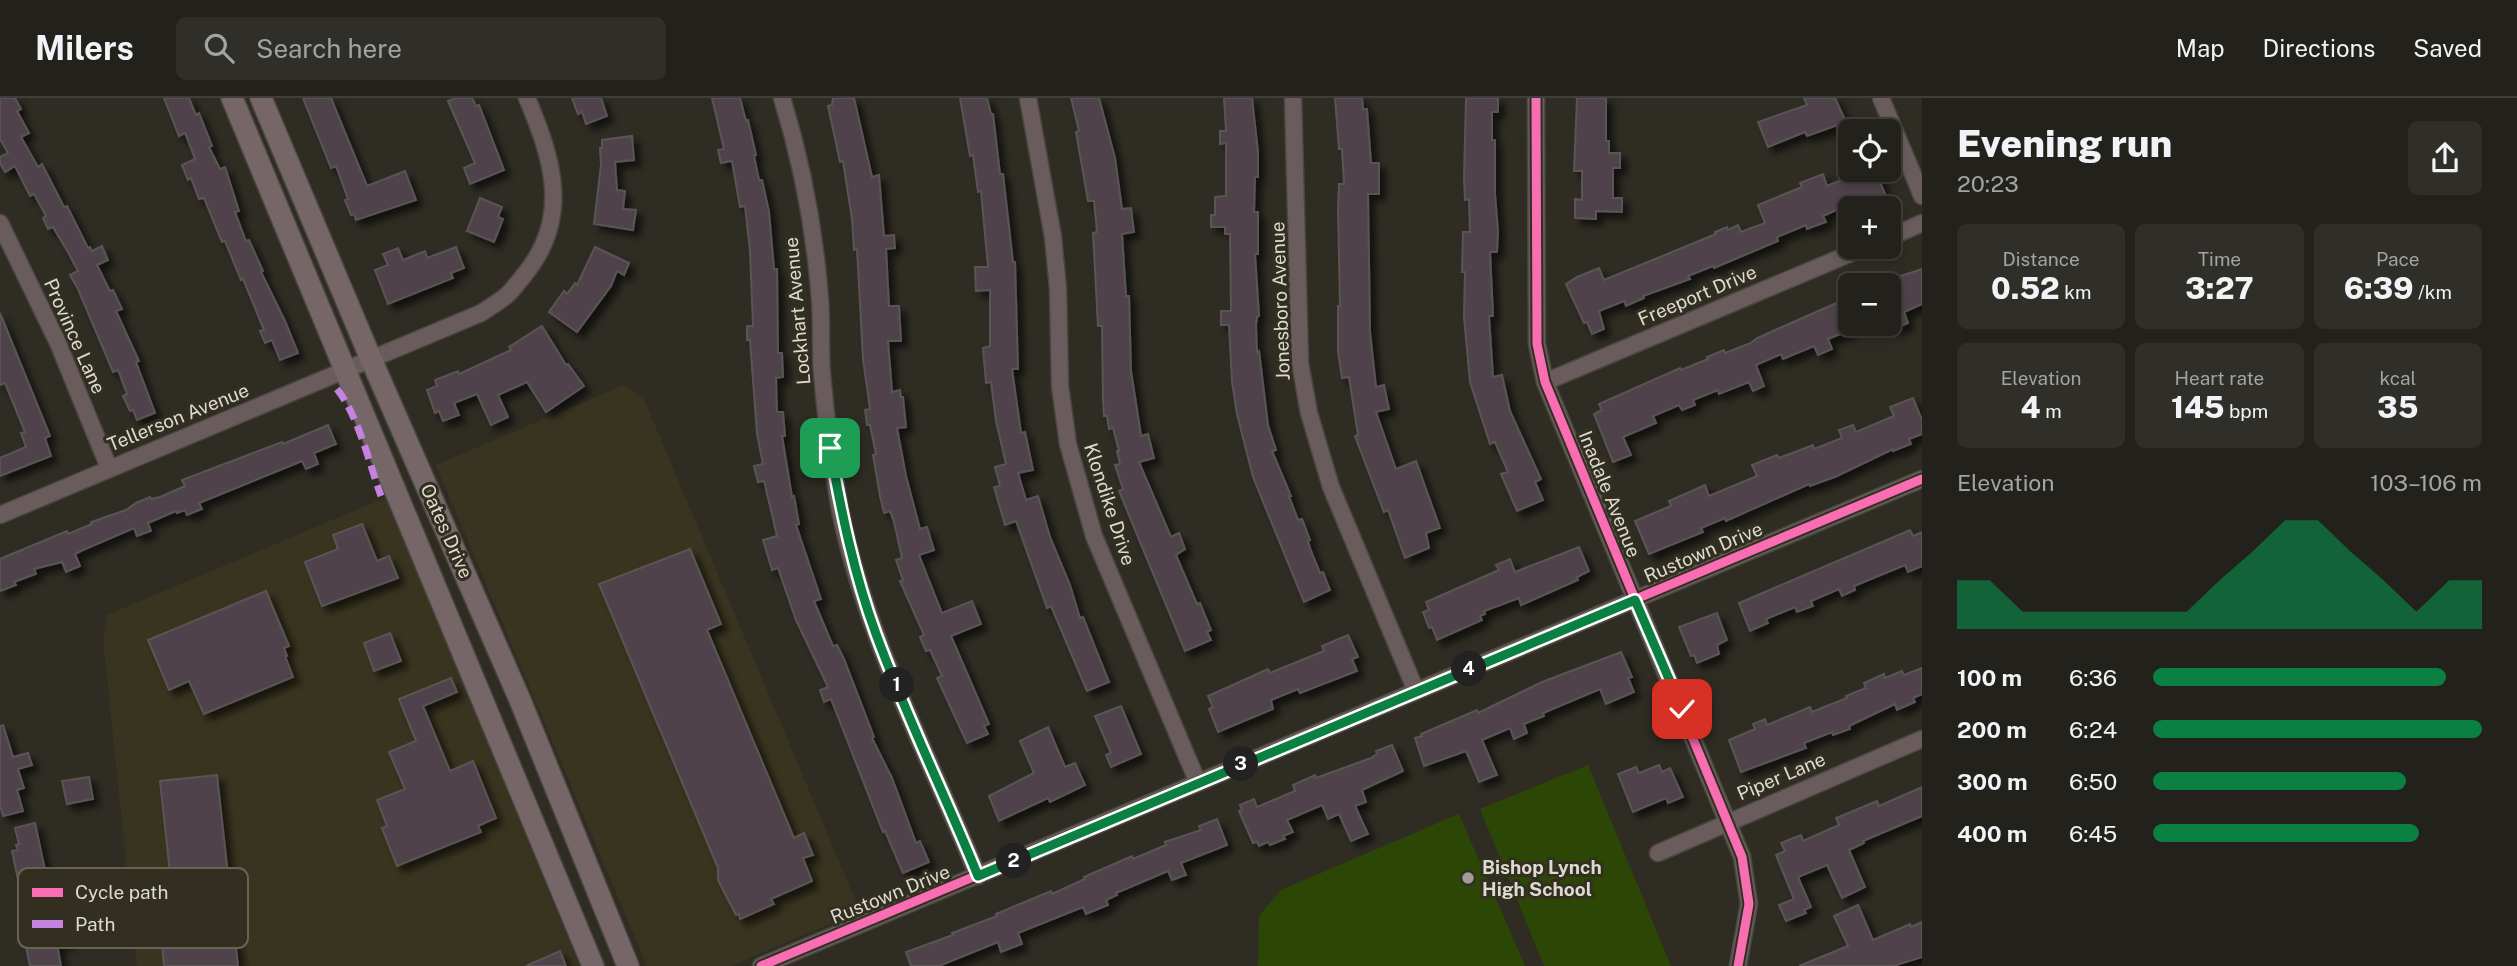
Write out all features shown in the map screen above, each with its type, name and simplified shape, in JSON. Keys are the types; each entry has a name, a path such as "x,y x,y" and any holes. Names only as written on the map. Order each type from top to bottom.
{"main road":[{"name":"Oates Drive","path":"232,98 593,966"},
{"name":"Oates Drive","path":"261,98 371,359 487,623 628,966"},
{"path":"456,636 487,623"},
{"path":"534,822 565,809"}],"street":[{"name":"Tellerson Avenue","path":"0,515 481,313 509,294 544,245 552,220 555,192 550,159 527,98"},
{"name":"Lockhart Avenue","path":"782,98 808,200 820,299 822,372 830,448 841,512 859,582 877,636 978,876"},
{"name":"Klondike Drive","path":"1028,98 1053,237 1058,289 1060,386 1068,444 1094,536 1198,783"},
{"name":"Jonesboro Avenue","path":"1293,98 1300,363 1308,413 1331,487 1416,691"},
{"name":"Inadale Avenue","path":"1536,98 1537,344 1545,382 1742,858 1749,904 1738,966"},
{"path":"1881,98 1922,196"},
{"name":"Province Lane","path":"0,223 58,343 109,468"},
{"path":"1901,232 1922,223"},
{"name":"Freeport Drive","path":"1545,382 1838,259"},
{"name":"Rustown Drive","path":"761,966 1922,479"},
{"name":"Piper Lane","path":"1658,853 1922,740"}],"shaded area":[{"path":"624,385 643,397 860,911 731,966 647,966 436,465"},
{"path":"387,497 579,966 137,966 135,948 248,948 248,868 127,868 103,640 107,615"}],"green space":[{"path":"1588,765 1671,966 1544,966 1480,809"},
{"path":"1459,814 1525,966 1258,966 1259,916 1281,890"}],"building":[{"path":"0,98 15,98 21,109 17,111 29,133 21,137 38,167 42,164 88,248 92,251 102,246 108,260 97,265 122,309 116,311 139,361 136,362 155,413 137,420 133,410 130,411 123,396 127,394 118,370 113,372 70,275 78,271 53,227 48,229 43,218 46,216 34,194 30,196 15,166 5,172 0,163 0,157 8,153 0,139"},
{"path":"164,98 189,98 196,115 199,113 212,146 209,147 220,169 225,167 239,211 235,212 246,241 249,240 298,353 280,360 272,340 265,343 260,331 264,330 243,279 241,280 225,241 222,242 204,198 199,199 191,178 188,180 182,165 195,159 185,133 179,136"},
{"path":"303,98 331,98 367,186 405,171 416,200 356,220 345,200 348,199 336,166 331,168"},
{"path":"472,98 476,106 479,105 504,170 470,184 464,168 475,163 448,101"},
{"path":"572,98 601,98 607,116 586,124 582,112 578,114"},
{"path":"712,98 740,98 746,121 748,120 759,180 762,180 769,212 774,269 777,269 778,353 782,353 783,377 776,378 777,412 783,412 785,436 782,436 799,524 796,525 821,599 814,601 833,646 837,645 844,659 874,737 872,738 892,778 916,843 920,841 929,862 903,873 885,831 883,832 831,699 824,702 820,690 828,687 796,620 778,568 772,570 763,540 777,536 764,481 758,482 754,466 763,464 757,434 750,340 747,340 747,326 753,326 745,206 740,207 732,161 721,163 718,150 724,149"},
{"path":"833,98 854,98 872,177 879,175 884,236 894,235 895,248 886,249 889,306 899,306 901,341 888,341 892,392 900,390 903,397 906,427 897,428 906,476 920,529 927,527 934,550 919,555 942,613 972,601 981,624 951,636 989,724 984,726 988,734 967,743 937,678 942,676 930,650 926,651 920,637 924,635 900,581 903,580 896,560 902,558 894,522 890,511 884,513 880,496 873,455 876,454 865,410 870,409 863,359 857,249 854,250 843,161 840,162 828,106 832,105"},
{"path":"960,98 987,98 993,114 1015,262 1018,369 1012,369 1021,433 1025,432 1033,470 1018,473 1026,500 1038,496 1080,618 1083,617 1109,682 1087,691 1051,606 1047,608 1016,521 1005,525 994,487 1000,486 995,467 1006,464 991,382 986,383 983,348 990,346 990,290 976,291 975,267 988,267 981,191 978,192"},
{"path":"1071,98 1099,98 1115,158 1122,209 1131,208 1134,232 1122,234 1126,296 1129,296 1131,371 1141,436 1148,434 1154,458 1139,462 1171,537 1179,533 1185,549 1176,555 1211,630 1207,632 1211,640 1185,651 1119,491 1123,489 1115,465 1120,464 1119,451 1113,428 1109,429 1107,416 1104,416 1102,326 1098,326 1093,233 1097,232 1094,201 1088,201 1076,132 1079,131"},
{"path":"1224,98 1252,98 1258,152 1254,212 1258,212 1258,254 1255,254 1259,316 1256,325 1257,352 1259,351 1268,425 1276,450 1272,451 1298,520 1302,519 1320,573 1323,572 1330,590 1304,602 1253,477 1237,414 1232,382 1229,325 1221,325 1221,311 1231,311 1230,234 1225,234 1225,227 1211,227 1211,215 1215,215 1215,197 1226,196 1226,143 1220,144 1220,131 1226,131"},
{"path":"1335,98 1362,98 1363,109 1367,109 1371,163 1379,163 1379,194 1368,194 1370,332 1376,387 1384,385 1389,409 1376,412 1396,469 1416,461 1440,528 1426,533 1429,548 1405,558 1388,510 1384,512 1355,436 1358,435 1349,377 1342,378 1338,352 1338,208 1339,184 1344,184"},
{"path":"1466,98 1498,98 1498,112 1492,112 1498,232 1497,252 1490,252 1493,316 1489,316 1493,377 1502,375 1510,411 1541,479 1535,482 1543,500 1517,511 1501,474 1508,472 1495,442 1490,444 1470,382 1464,317 1465,272 1462,272 1463,232 1470,232 1469,199 1465,200 1464,178"},
{"path":"1577,98 1606,98 1606,141 1609,141 1609,153 1620,153 1620,168 1613,168 1613,198 1622,198 1622,212 1596,211 1596,219 1575,218 1575,199 1582,200 1582,171 1574,171"},
{"path":"1804,98 1835,98 1845,119 1838,119 1838,125 1807,136 1805,132 1768,147 1758,122 1807,105"},
{"path":"632,136 634,160 615,162 617,190 625,191 623,209 636,210 633,230 594,224 602,140"},
{"path":"1823,174 1827,186 1838,181 1880,182 1885,194 1838,196 1838,209 1823,216 1826,222 1807,229 1806,225 1777,237 1778,241 1688,276 1690,279 1643,296 1644,298 1626,306 1624,301 1599,311 1604,329 1592,334 1587,322 1584,323 1566,284 1577,277 1599,268 1604,280 1727,227 1728,230 1738,225 1741,232 1765,223 1758,205 1802,187 1800,183"},
{"path":"480,198 502,207 498,217 503,219 494,242 467,231"},
{"path":"456,247 464,268 451,273 453,278 388,304 375,270 388,265 383,254 398,248 403,260 425,251 427,258"},
{"path":"595,247 629,263 624,275 617,271 611,286 577,332 549,312 564,291 567,294 575,283 577,285"},
{"path":"1922,269 1922,304 1904,312 1908,323 1901,326 1901,276"},
{"path":"1838,302 1838,335 1828,339 1832,349 1818,355 1814,346 1783,359 1781,354 1756,365 1764,386 1753,391 1749,382 1719,394 1718,390 1693,400 1695,405 1682,410 1679,405 1653,416 1656,423 1623,437 1631,455 1613,462 1594,414 1602,410 1599,404 1724,350 1725,353 1751,343"},
{"path":"0,313 50,436 45,438 51,456 0,476 0,458 26,447 21,433 25,432 5,383 0,385"},
{"path":"542,326 566,365 568,364 584,386 546,412 527,382 498,395 508,417 491,425 477,394 454,403 459,415 443,421 439,411 435,413 427,390 437,386 435,380 458,371 459,374 511,350 509,347"},
{"path":"1913,398 1922,420 1922,434 1909,439 1911,444 1893,449 1837,476 1810,486 1809,484 1726,521 1725,518 1701,528 1703,532 1649,554 1635,521 1671,506 1669,501 1705,485 1709,496 1757,476 1752,465 1813,445 1814,449 1842,438 1839,430 1853,425 1856,432 1894,416 1890,407"},
{"path":"328,425 336,444 314,453 318,464 306,469 302,461 199,503 202,509 187,515 185,510 176,511 148,523 151,531 137,536 134,528 75,554 80,566 66,572 62,562 34,569 36,574 14,582 16,585 0,591 0,559 67,531 68,534 150,497 160,497 185,486 182,480"},
{"path":"362,524 377,561 389,556 398,578 322,606 305,562 338,549 333,535"},
{"path":"1910,530 1913,536 1922,532 1922,566 1908,572 1905,565 1854,586 1855,590 1842,596 1839,589 1811,601 1813,606 1797,612 1795,607 1766,619 1768,623 1750,631 1739,603"},
{"path":"1579,547 1589,571 1577,577 1578,580 1521,605 1519,598 1484,611 1485,614 1480,616 1482,620 1437,640 1432,627 1429,628 1423,612 1429,610 1426,602 1499,570 1496,565 1510,559 1515,572"},
{"path":"690,549 721,624 707,630 794,838 804,833 813,855 803,858 812,881 771,899 774,904 740,919 718,880 718,868 599,584"},
{"path":"266,591 289,646 284,648 285,656 293,677 204,714 189,681 169,690 148,640"},
{"path":"1717,613 1727,640 1717,645 1719,654 1697,663 1694,655 1691,656 1679,627"},
{"path":"390,633 401,661 374,671 364,643"},
{"path":"1348,635 1358,657 1352,659 1357,671 1300,693 1298,689 1271,700 1273,709 1218,732 1209,709 1213,707 1208,696 1268,669 1270,673 1324,651 1322,646"},
{"path":"1621,652 1632,677 1628,678 1634,692 1606,704 1600,689 1524,724 1527,733 1514,739 1510,728 1482,740 1497,775 1479,782 1466,751 1424,766 1415,738 1422,736 1421,734 1477,710 1478,713 1542,682"},
{"path":"1922,668 1922,694 1913,698 1915,702 1897,710 1895,704 1849,726 1850,729 1833,735 1832,732 1804,743 1806,748 1741,772 1729,740 1755,729 1753,724 1765,719 1767,725 1810,707 1812,712 1866,688 1864,683 1884,674 1885,678 1902,671 1904,675"},
{"path":"451,678 457,692 423,706 450,771 473,761 496,818 478,826 481,832 397,866 382,828 387,826 377,800 405,789 389,752 416,741 399,699"},
{"path":"1121,706 1141,754 1111,767 1106,755 1111,753 1095,716"},
{"path":"3,725 13,757 28,753 32,765 18,769 24,788 17,790 23,811 3,816 0,805 0,726"},
{"path":"1048,727 1065,767 1075,763 1085,785 1050,802 1048,798 999,821 989,796 1034,773 1020,741"},
{"path":"1392,745 1403,771 1362,790 1366,802 1355,806 1368,834 1351,841 1339,814 1328,819 1322,805 1287,820 1293,832 1283,836 1285,839 1270,845 1268,842 1259,846 1257,842 1253,843 1239,811 1242,810 1240,805 1254,799 1257,807 1295,791 1293,785 1315,775 1316,778 1371,758 1377,754 1376,751"},
{"path":"1659,765 1662,772 1670,768 1683,797 1668,803 1666,798 1633,812 1618,774 1636,767 1639,773"},
{"path":"217,775 227,868 170,868 160,781"},
{"path":"89,777 93,799 67,804 62,781"},
{"path":"1922,787 1922,816 1863,841 1864,843 1849,850 1865,887 1842,898 1827,865 1798,877 1811,907 1804,910 1806,913 1786,921 1779,905 1794,899 1776,855 1785,851 1781,843 1801,835 1803,841 1839,825 1836,818 1877,801 1879,806"},
{"path":"1217,819 1227,845 1181,863 1186,875 1172,880 1168,871 1116,893 1117,895 1106,900 1108,905 1086,914 1083,907 1018,933 1022,944 1001,952 998,942 939,966 911,966 906,952 953,935 952,933 1051,891 1052,894 1132,856 1133,859 1166,845 1165,842 1201,830 1199,826"},
{"path":"35,823 45,868 18,868 18,879 12,851 18,850 16,845 19,844 15,828"},
{"path":"1858,905 1873,940 1910,924 1911,927 1922,922 1922,957 1893,966 1799,966 1848,946 1834,916"},
{"path":"26,948 58,948 61,966 30,966"},
{"path":"162,948 236,948 238,966 164,966"},
{"path":"560,951 566,966 526,966"}],"marked path":[{"path":"337,389 357,426 381,496"}],"cycle path":[{"path":"1536,98 1537,344 1545,382 1742,857 1749,904 1738,966"},
{"path":"761,966 1922,479"}],"place":[{"name":"Bishop Lynch High School","path":"1468,878"}],"route":[{"path":"830,448 841,512 859,582 877,636 978,876 1635,600 1682,709"}]}
